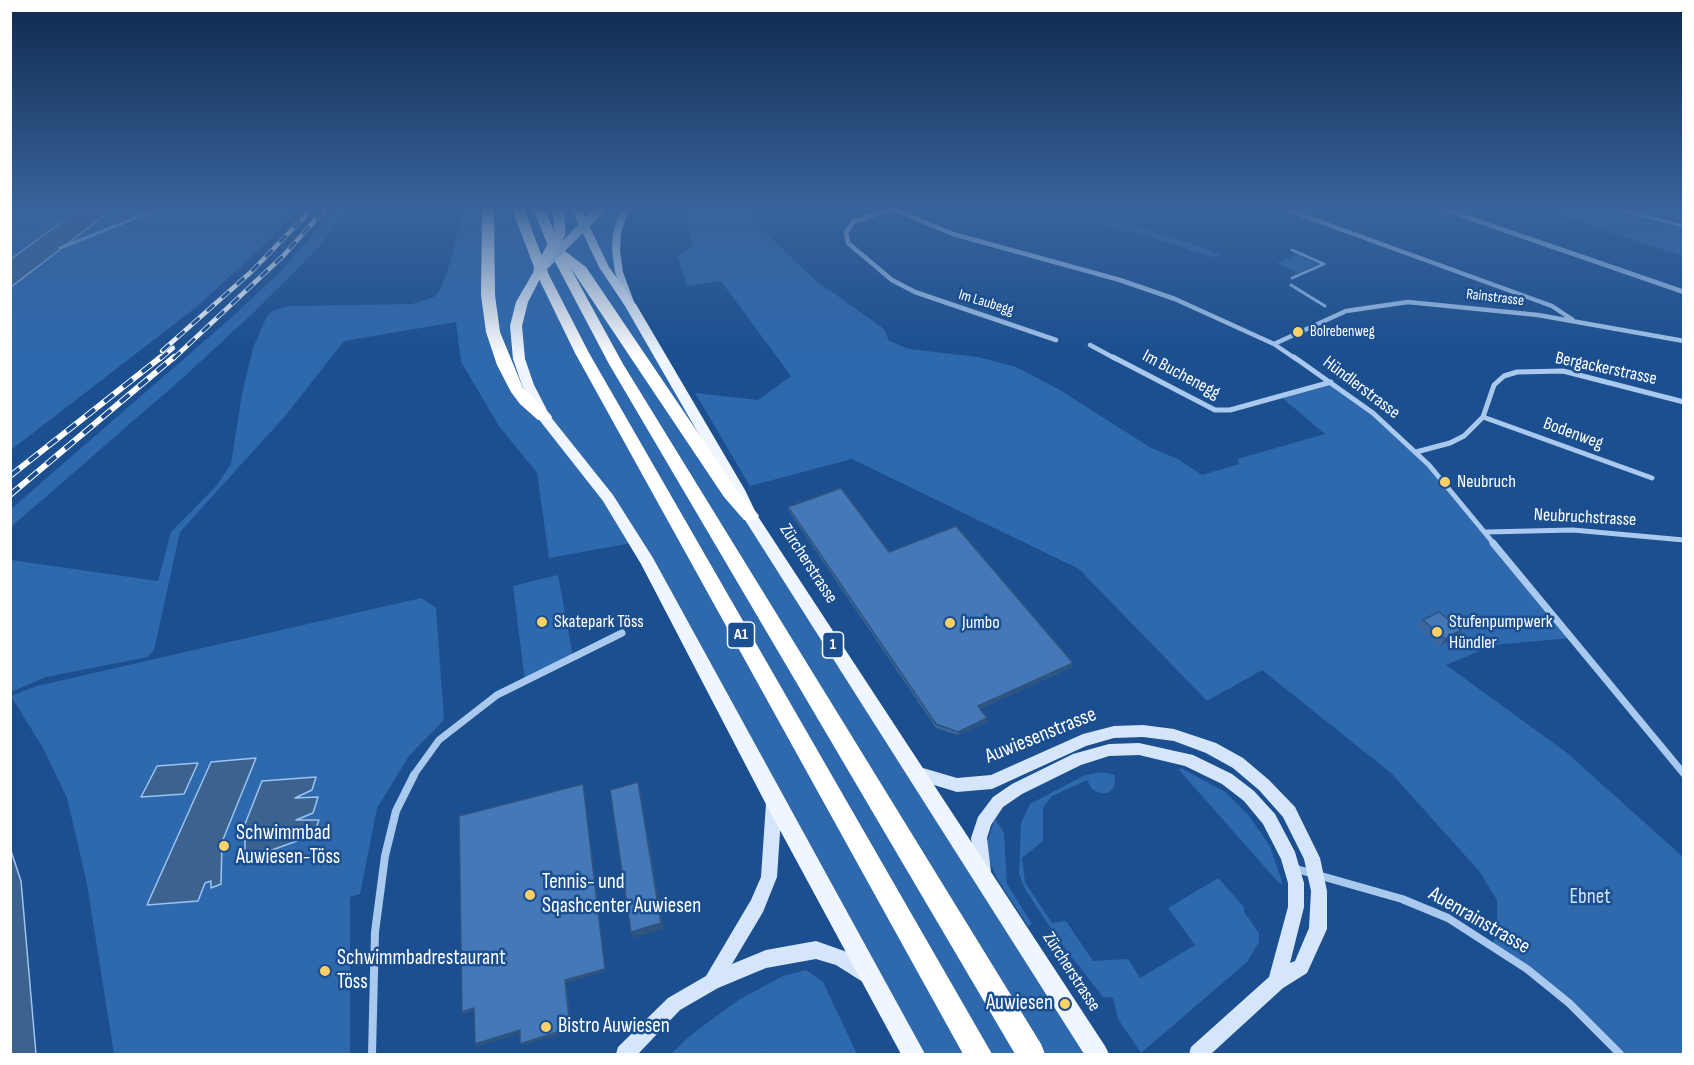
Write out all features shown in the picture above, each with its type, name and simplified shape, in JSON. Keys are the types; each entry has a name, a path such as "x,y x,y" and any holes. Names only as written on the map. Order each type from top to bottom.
{"highway":[{"path":"488,259 488,295 496,340 516,389 525,401 544,417"},
{"name":"A1","path":"537,259 582,353 978,1054"},
{"name":"A1","path":"560,259 588,315 626,382 1031,1054"},
{"name":"A1","path":"569,259 581,270 730,493 750,516"}],"main road":[{"path":"546,259 527,291 517,321 518,351 528,385 544,417 604,492 637,542 775,802 913,1054"},
{"path":"539,271 551,259"},
{"name":"Zürcherstrasse","path":"600,259 631,306 738,490 750,516 1097,1054"},
{"path":"617,259 619,272 631,306"},
{"name":"Auwiesenstrasse","path":"916,773 957,785 992,782 1056,751 1101,734 1129,730 1174,735 1223,754 1264,785 1299,829 1317,874 1320,907 1315,938 1301,967 1277,982 1198,1054"},
{"name":"Auwiesenstrasse","path":"984,879 979,838 984,822 998,802 1017,789 1078,759 1100,752 1139,749 1188,760 1227,779 1249,796 1269,819 1285,847 1293,868 1296,908 1277,982"},
{"path":"712,982 757,906 769,877 775,802"},
{"path":"625,1054 644,1032 674,1004 712,982 766,959 816,950 841,958 874,980"}],"street":[{"name":"Im Laubegg","path":"867,259 892,280 910,290 1056,340"},
{"name":"Hündlerstrasse","path":"1040,259 1157,292 1274,345 1373,413 1416,452 1486,532 1683,774"},
{"path":"1422,259 1552,306 1573,320"},
{"path":"1588,259 1683,291"},
{"name":"Rainstrasse","path":"1274,345 1346,310 1390,303 1447,304 1573,320 1683,341"},
{"name":"Im Buchenegg","path":"1090,345 1215,411 1230,410 1331,382"},
{"name":"Bergackerstrasse","path":"1416,452 1457,440 1483,417 1494,385 1504,376 1537,370 1563,371 1683,402"},
{"name":"Bodenweg","path":"1483,417 1652,478"},
{"name":"Neubruchstrasse","path":"1486,532 1573,530 1683,540"},
{"path":"372,1054 375,932 385,856 396,811 419,765 439,740 497,695 622,633"},
{"name":"Auenrainstrasse","path":"1293,868 1402,899 1471,932 1545,984 1590,1023 1620,1054"}],"green space":[{"path":"249,259 199,305 11,450 11,287 44,260"},
{"path":"292,259 307,259 185,376 11,527 11,509 232,317"},
{"path":"451,259 620,259 622,280 750,516 1097,1054 913,1054 637,542 549,558 537,473 499,426 461,362 456,322 344,341 286,415 180,532 154,650 148,657 46,677 11,692 11,560 158,581 171,532 217,485 231,464 242,394 253,348 267,316 272,311 289,306 412,304 434,297 440,290"},
{"name":"Ebnet","path":"678,259 792,259 815,280 884,329 889,341 909,349 978,357 1016,367 1060,390 1151,448 1178,459 1202,475 1239,464 1237,459 1325,434 1280,396 1331,382 1362,405 1429,465 1571,638 1494,645 1446,665 1566,752 1683,857 1683,1054 1620,1054 1590,1023 1492,945 1497,933 1497,900 1479,871 1391,773 1262,670 1207,701 1079,569 852,459 750,486 695,393 758,400 791,376 721,281 687,286"},
{"path":"1288,259 1305,259 1317,264 1297,273 1277,263"},
{"name":"Skatepark Töss","path":"558,575 573,658 525,681 513,586"},
{"name":"Schwimmbad Auwiesen-Töss","path":"421,598 436,608 444,720 409,756 377,808 360,894 350,897 350,1054 114,1054 87,884 67,798 43,748 11,696 37,686"},
{"path":"1181,768 1225,792 1249,816 1270,846 1283,885 1179,770"},
{"path":"1101,772 1115,775 1114,787 1108,793 1100,793 1092,789 1087,780 1052,796 1043,808 1043,841 1022,858 1025,882 1052,923 1066,921 1093,961 1128,959 1140,978 1195,945 1168,908 1218,878 1244,907 1244,912 1259,933 1259,942 1247,962 1141,1053 1118,1019 1113,998 1103,997 1060,942 1025,889 1019,874 1021,823 1030,804 1085,775"},
{"path":"995,819 1004,833 1007,884 1032,924 1028,926 998,880 990,863 987,842"},
{"path":"806,970 823,982 857,1054 763,1054 762,1052 759,1054 671,1054 692,1034 740,999 783,976"}],"shaded area":[{"path":"11,259 48,259 11,287"},
{"path":"256,758 222,842 221,884 211,888 211,881 205,883 198,901 147,905 211,762"},
{"path":"198,763 184,794 141,797 157,766"},
{"path":"316,777 312,790 295,798 318,797 313,813 296,820 319,820 313,835 245,860 245,824 262,781"},
{"path":"10,848 21,881 36,1054 11,1054"}],"building":[{"name":"Jumbo","path":"841,488 889,552 956,526 1073,663 978,706 987,718 958,732 936,724 788,507"},
{"path":"1439,612 1461,630 1445,639 1423,620"},
{"path":"638,782 661,923 631,932 610,790"},
{"name":"Tennis- und Sqashcenter Auwiesen","path":"583,784 605,969 565,980 570,1028 520,1044 520,1030 475,1044 474,1008 462,1012 459,816"}],"waterway":[{"path":"1292,278 1324,264 1312,259"},
{"path":"1291,285 1325,306"}],"railway":[{"path":"162,351 264,259"},
{"path":"173,359 280,259"},
{"path":"160,359 173,348"},
{"path":"10,476 161,357"},
{"path":"10,495 174,357"}],"place":[{"name":"Bolrebenweg","path":"1298,332"},
{"name":"Neubruch","path":"1445,482"},
{"name":"Skatepark Töss","path":"542,622"},
{"name":"Jumbo","path":"950,623"},
{"name":"Stufenpumpwerk Hündler","path":"1437,632"},
{"name":"Schwimmbad Auwiesen-Töss","path":"224,846"},
{"name":"Tennis- und Sqashcenter Auwiesen","path":"530,895"},
{"name":"Schwimmbadrestaurant Töss","path":"325,971"},
{"name":"Auwiesen","path":"1065,1004"},
{"name":"Bistro Auwiesen","path":"546,1027"}]}
